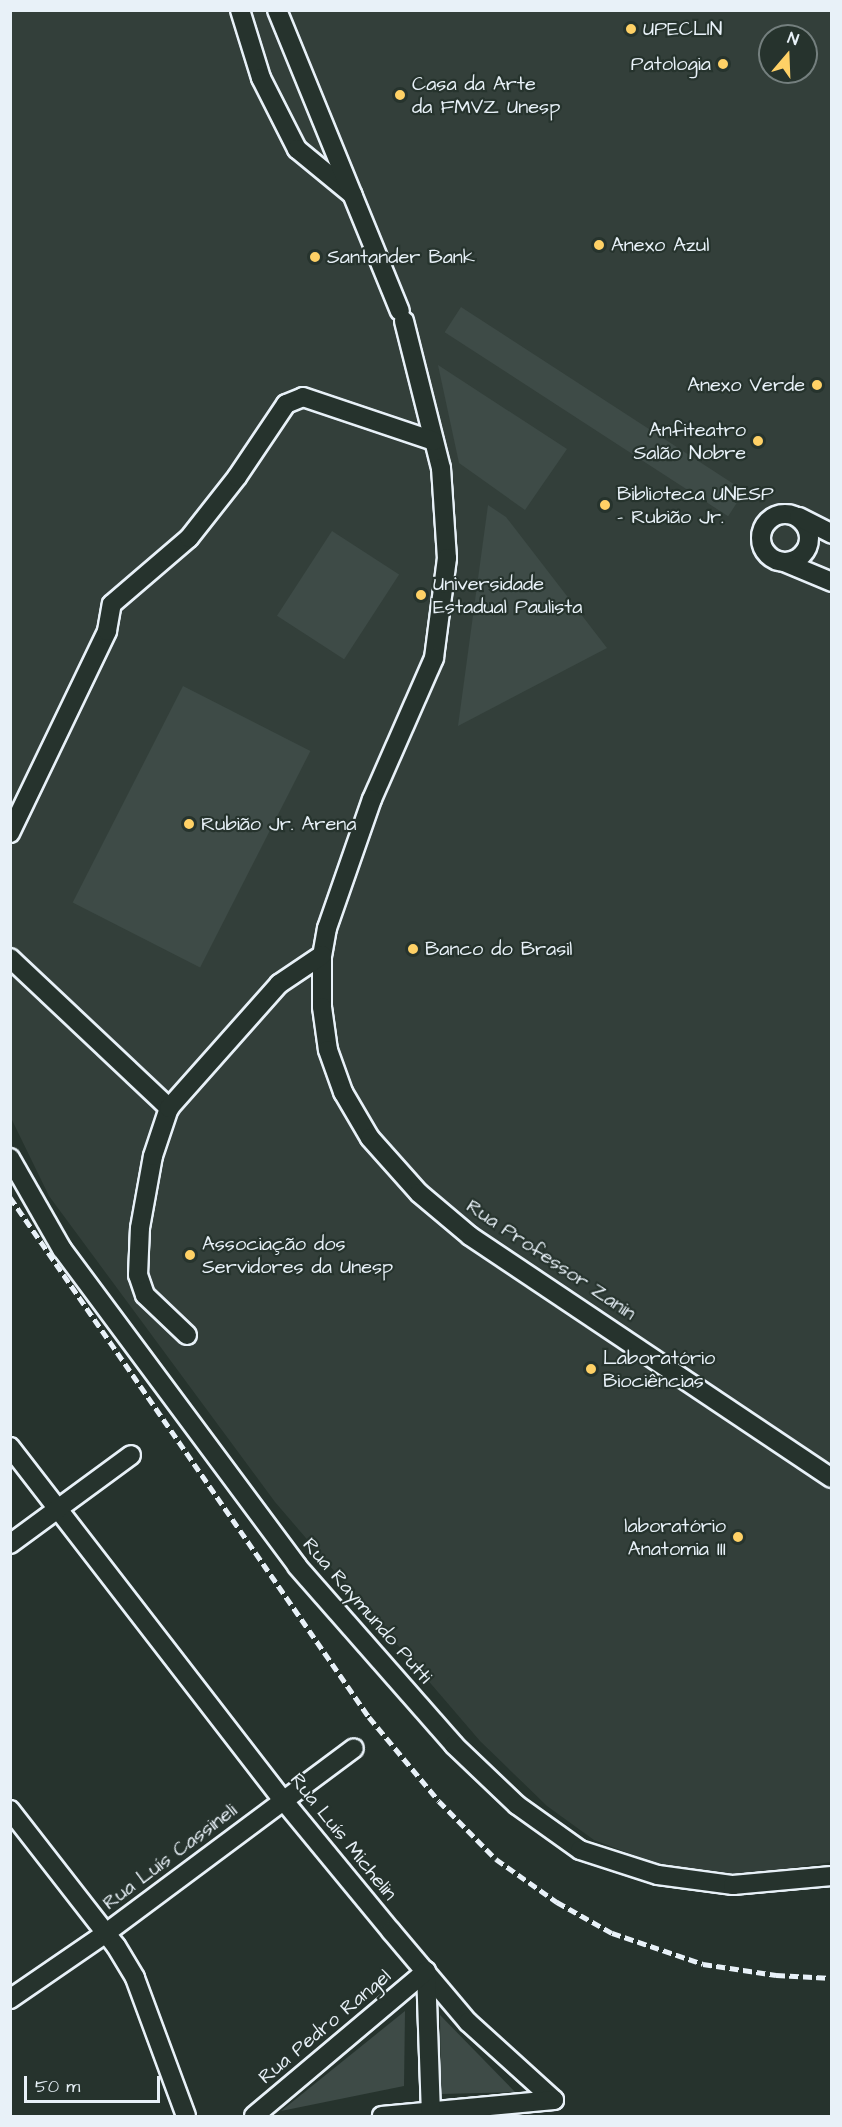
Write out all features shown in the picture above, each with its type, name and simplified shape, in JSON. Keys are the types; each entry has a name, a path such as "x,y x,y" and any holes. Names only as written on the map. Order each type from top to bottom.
{"street":[{"name":"Rua Professor Zanin","path":"240,10 261,78 297,149 355,196"},
{"name":"Rua Professor Zanin","path":"277,10 355,196 402,316 441,468 447,536 434,658 340,881 322,955 322,1007 328,1050 343,1092 370,1138 419,1193 470,1236 831,1478"},
{"path":"10,833 107,631 112,604 189,538 236,478 286,404 303,397 434,441"},
{"path":"831,534 796,516 776,516 762,534 764,550 784,562 831,582"},
{"path":"784,562 800,557 809,544 808,528 796,516"},
{"path":"187,1335 145,1295 138,1275 140,1228 153,1156 169,1108 279,984 322,955"},
{"path":"10,958 169,1108"},
{"name":"Rua Raymundo Putti","path":"10,1158 62,1249 297,1566 454,1745 517,1805 580,1850 658,1875 733,1885 831,1876"},
{"name":"Rua Luís Michelin","path":"10,1447 59,1506 283,1800 468,2022 554,2100 431,2115 382,2116"},
{"path":"10,1544 131,1455"},
{"name":"Rua Luís Cassineli","path":"10,1999 106,1934 354,1748"},
{"path":"10,1810 106,1934 135,1978 186,2116"},
{"path":"426,1971 431,2115"},
{"name":"Rua Pedro Rangel","path":"254,2116 426,1971"}],"shaded area":[{"name":"Universidade Estadual Paulista","path":"11,11 831,11 831,1862 731,1877 660,1865 594,1840 547,1806 480,1741 275,1502 49,1196 11,1118"},
{"path":"461,307 744,491 728,516 445,332"},
{"path":"438,365 567,449 525,510 459,463"},
{"path":"488,505 506,517 607,648 458,726"},
{"path":"332,531 399,575 344,659 277,616"},
{"name":"Rubião Jr. Arena","path":"183,686 310,751 200,967 73,903"},
{"path":"405,2011 404,2086 281,2111"},
{"path":"440,2015 515,2092 441,2094"}],"railway":[{"path":"10,1197 369,1717 439,1801 496,1859 557,1902 612,1933 703,1964 776,1975 832,1978"}],"place":[{"name":"UPECLIN","path":"631,29"},
{"name":"Patologia","path":"723,64"},
{"name":"Casa da Arte da FMVZ Unesp","path":"400,95"},
{"name":"Anexo Azul","path":"599,245"},
{"name":"Santander Bank","path":"315,257"},
{"name":"Anexo Verde","path":"817,385"},
{"name":"Anfiteatro Salão Nobre","path":"758,441"},
{"name":"Biblioteca UNESP - Rubião Jr.","path":"605,505"},
{"name":"Universidade Estadual Paulista","path":"421,595"},
{"name":"Rubião Jr. Arena","path":"189,824"},
{"name":"Banco do Brasil","path":"413,949"},
{"name":"Associação dos Servidores da Unesp","path":"190,1255"},
{"name":"Laboratório Biociências","path":"591,1369"},
{"name":"laboratório Anatomia III","path":"738,1537"}]}
